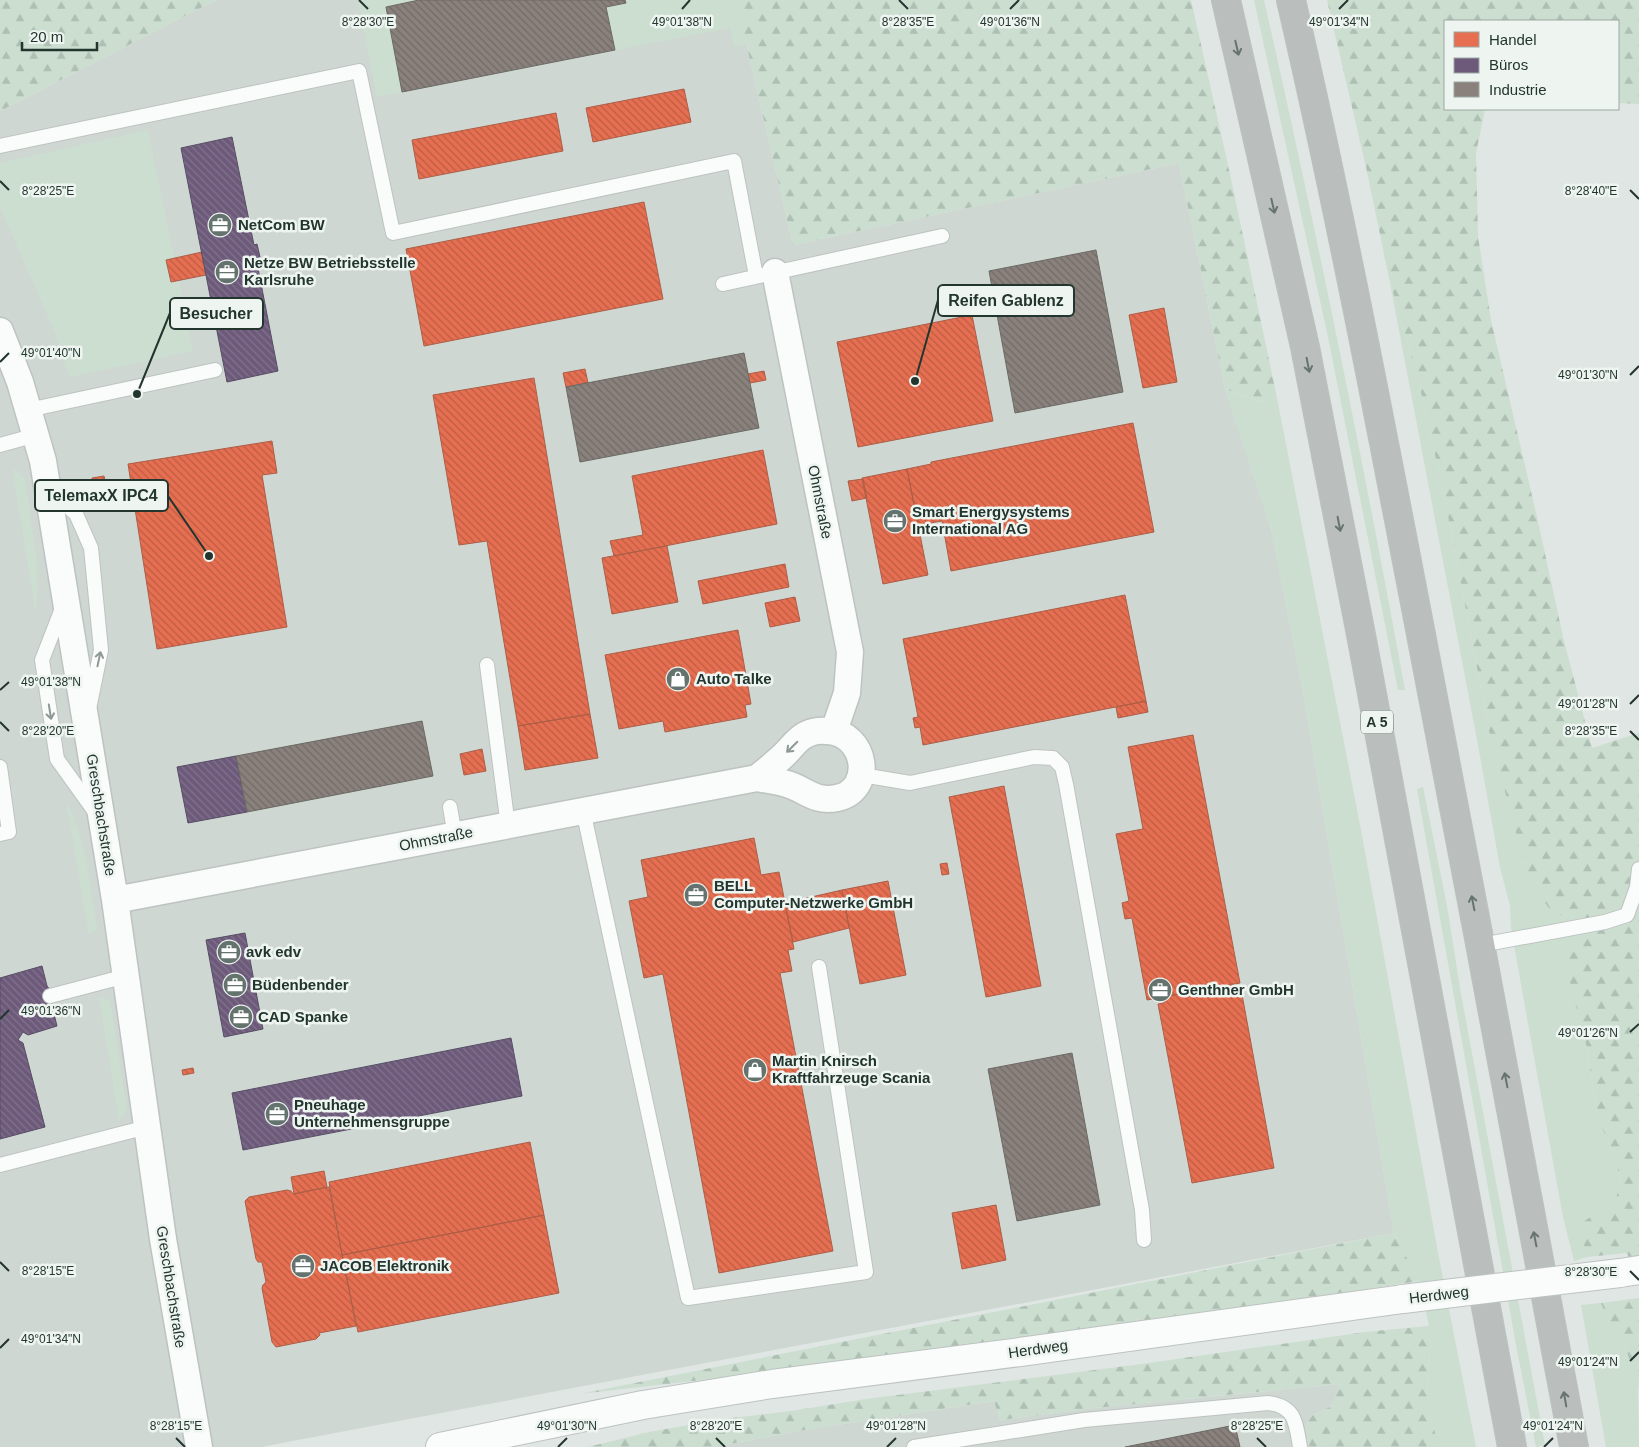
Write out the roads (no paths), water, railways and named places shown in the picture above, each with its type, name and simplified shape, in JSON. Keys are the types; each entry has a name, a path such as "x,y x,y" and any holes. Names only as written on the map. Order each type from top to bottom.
{"highway":[{"name":"A 5","path":"1226,0 1305,347 1364,649 1512,1447"},
{"path":"1291,0 1375,397 1481,945 1574,1447"}],"main road":[{"name":"Herdweg","path":"440,1447 643,1405 772,1384 1403,1299 1630,1272"}],"street":[{"name":"Ohmstraße","path":"766,274 850,652 847,693 834,731"},
{"name":"Greschbachstraße","path":"0,331 20,382 43,462 115,900 163,1239 199,1447"},
{"path":"757,778 802,736 818,730 834,731 849,738 856,747 861,760 862,775"},
{"name":"Ohmstraße","path":"115,900 757,778 788,784 812,797 826,800 838,798 858,784 862,775"}],"lane":[{"path":"0,146 359,71 393,233 734,161 766,274"},
{"path":"723,284 942,236"},
{"path":"28,410 215,370"},
{"path":"0,445 36,435"},
{"path":"47,489 76,514 91,548 101,650 86,724"},
{"path":"66,598 42,660 57,758 102,821"},
{"path":"487,665 508,826"},
{"path":"862,775 910,783 1034,757 1053,758 1062,767 1140,1201 1144,1240"},
{"path":"0,767 9,832 0,834"},
{"path":"450,807 455,836"},
{"path":"583,810 688,1298 866,1272 819,967"},
{"path":"1481,945 1605,922 1627,915 1637,887 1639,869"},
{"path":"50,996 126,976"},
{"path":"0,1165 146,1127"},
{"path":"914,1447 1084,1420 1268,1403 1279,1404 1288,1410 1294,1418 1300,1447"}],"place":[{"name":"NetCom BW","path":"220,225"},
{"name":"Netze BW Betriebsstelle Karlsruhe","path":"227,272"},
{"name":"Reifen Gablenz","path":"915,381"},
{"name":"Besucher","path":"137,394"},
{"name":"Smart Energysystems International AG","path":"895,521"},
{"name":"TelemaxX IPC4","path":"209,556"},
{"name":"Auto Talke","path":"678,679"},
{"name":"BELL Computer-Netzwerke GmbH","path":"696,895"},
{"name":"avk edv","path":"229,952"},
{"name":"Büdenbender","path":"235,985"},
{"name":"Genthner GmbH","path":"1160,990"},
{"name":"CAD Spanke","path":"241,1017"},
{"name":"Martin Knirsch Kraftfahrzeuge Scania","path":"755,1070"},
{"name":"Pneuhage Unternehmensgruppe","path":"277,1114"},
{"name":"JACOB Elektronik","path":"303,1266"}]}
